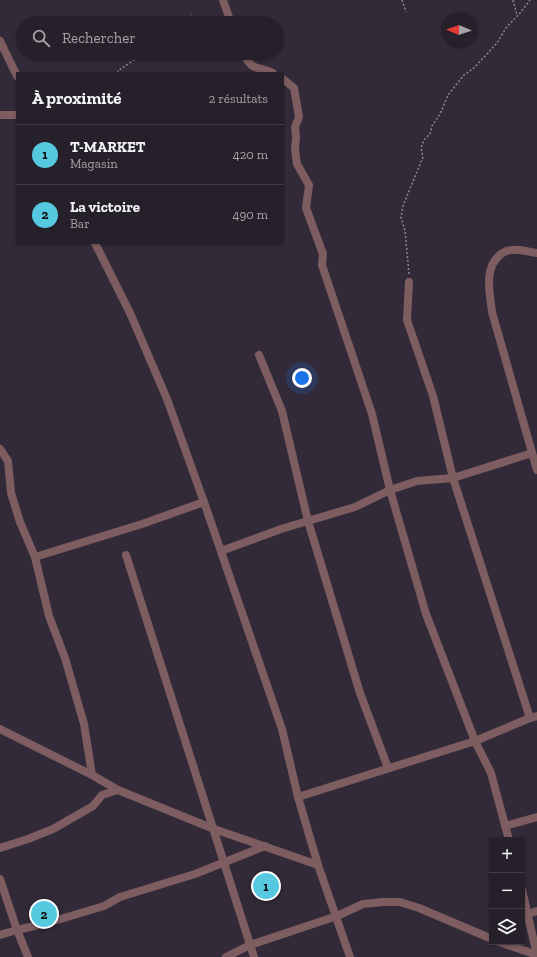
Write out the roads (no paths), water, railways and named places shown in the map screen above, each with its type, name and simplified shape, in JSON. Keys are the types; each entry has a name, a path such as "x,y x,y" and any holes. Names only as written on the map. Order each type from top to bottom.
{"street":[{"path":"223,0 229,16"},
{"path":"0,41 16,74"},
{"path":"247,60 249,64 258,69 269,72"},
{"path":"284,80 294,88 299,117 295,127 295,150 297,164 309,185 306,208 323,254 322,265 372,414 390,490 426,614 474,741 491,773 508,837"},
{"path":"0,115 16,115"},
{"path":"96,244 130,313 164,392 204,502 282,729 298,796 318,865 350,957"},
{"path":"537,253 512,250 504,252 498,257 490,271 489,288 492,312 537,470"},
{"path":"298,796 474,741 533,717 453,478 433,396 407,320 409,282"},
{"path":"259,355 282,411 308,521 360,692 388,768"},
{"path":"0,449 8,460 11,493 20,522 35,557 49,616 65,658 84,724 92,775"},
{"path":"221,551 282,529 355,507 390,490 417,481 453,478 532,453"},
{"path":"35,557 142,524 204,502"},
{"path":"126,555 254,957"},
{"path":"0,728 118,790 214,829 318,865"},
{"path":"0,848 53,829 93,806 102,795 118,790"},
{"path":"505,826 537,817"},
{"path":"0,935 104,906 120,897 195,874 265,846"},
{"path":"0,879 17,930 28,957"},
{"path":"226,957 250,945 337,916 363,904 383,902 400,902 419,908 489,939"},
{"path":"525,902 537,955"},
{"path":"528,914 537,911"},
{"path":"508,945 537,955"}],"place":[{"name":"T-MARKET","path":"266,886"},
{"name":"La victoire","path":"44,914"}]}
